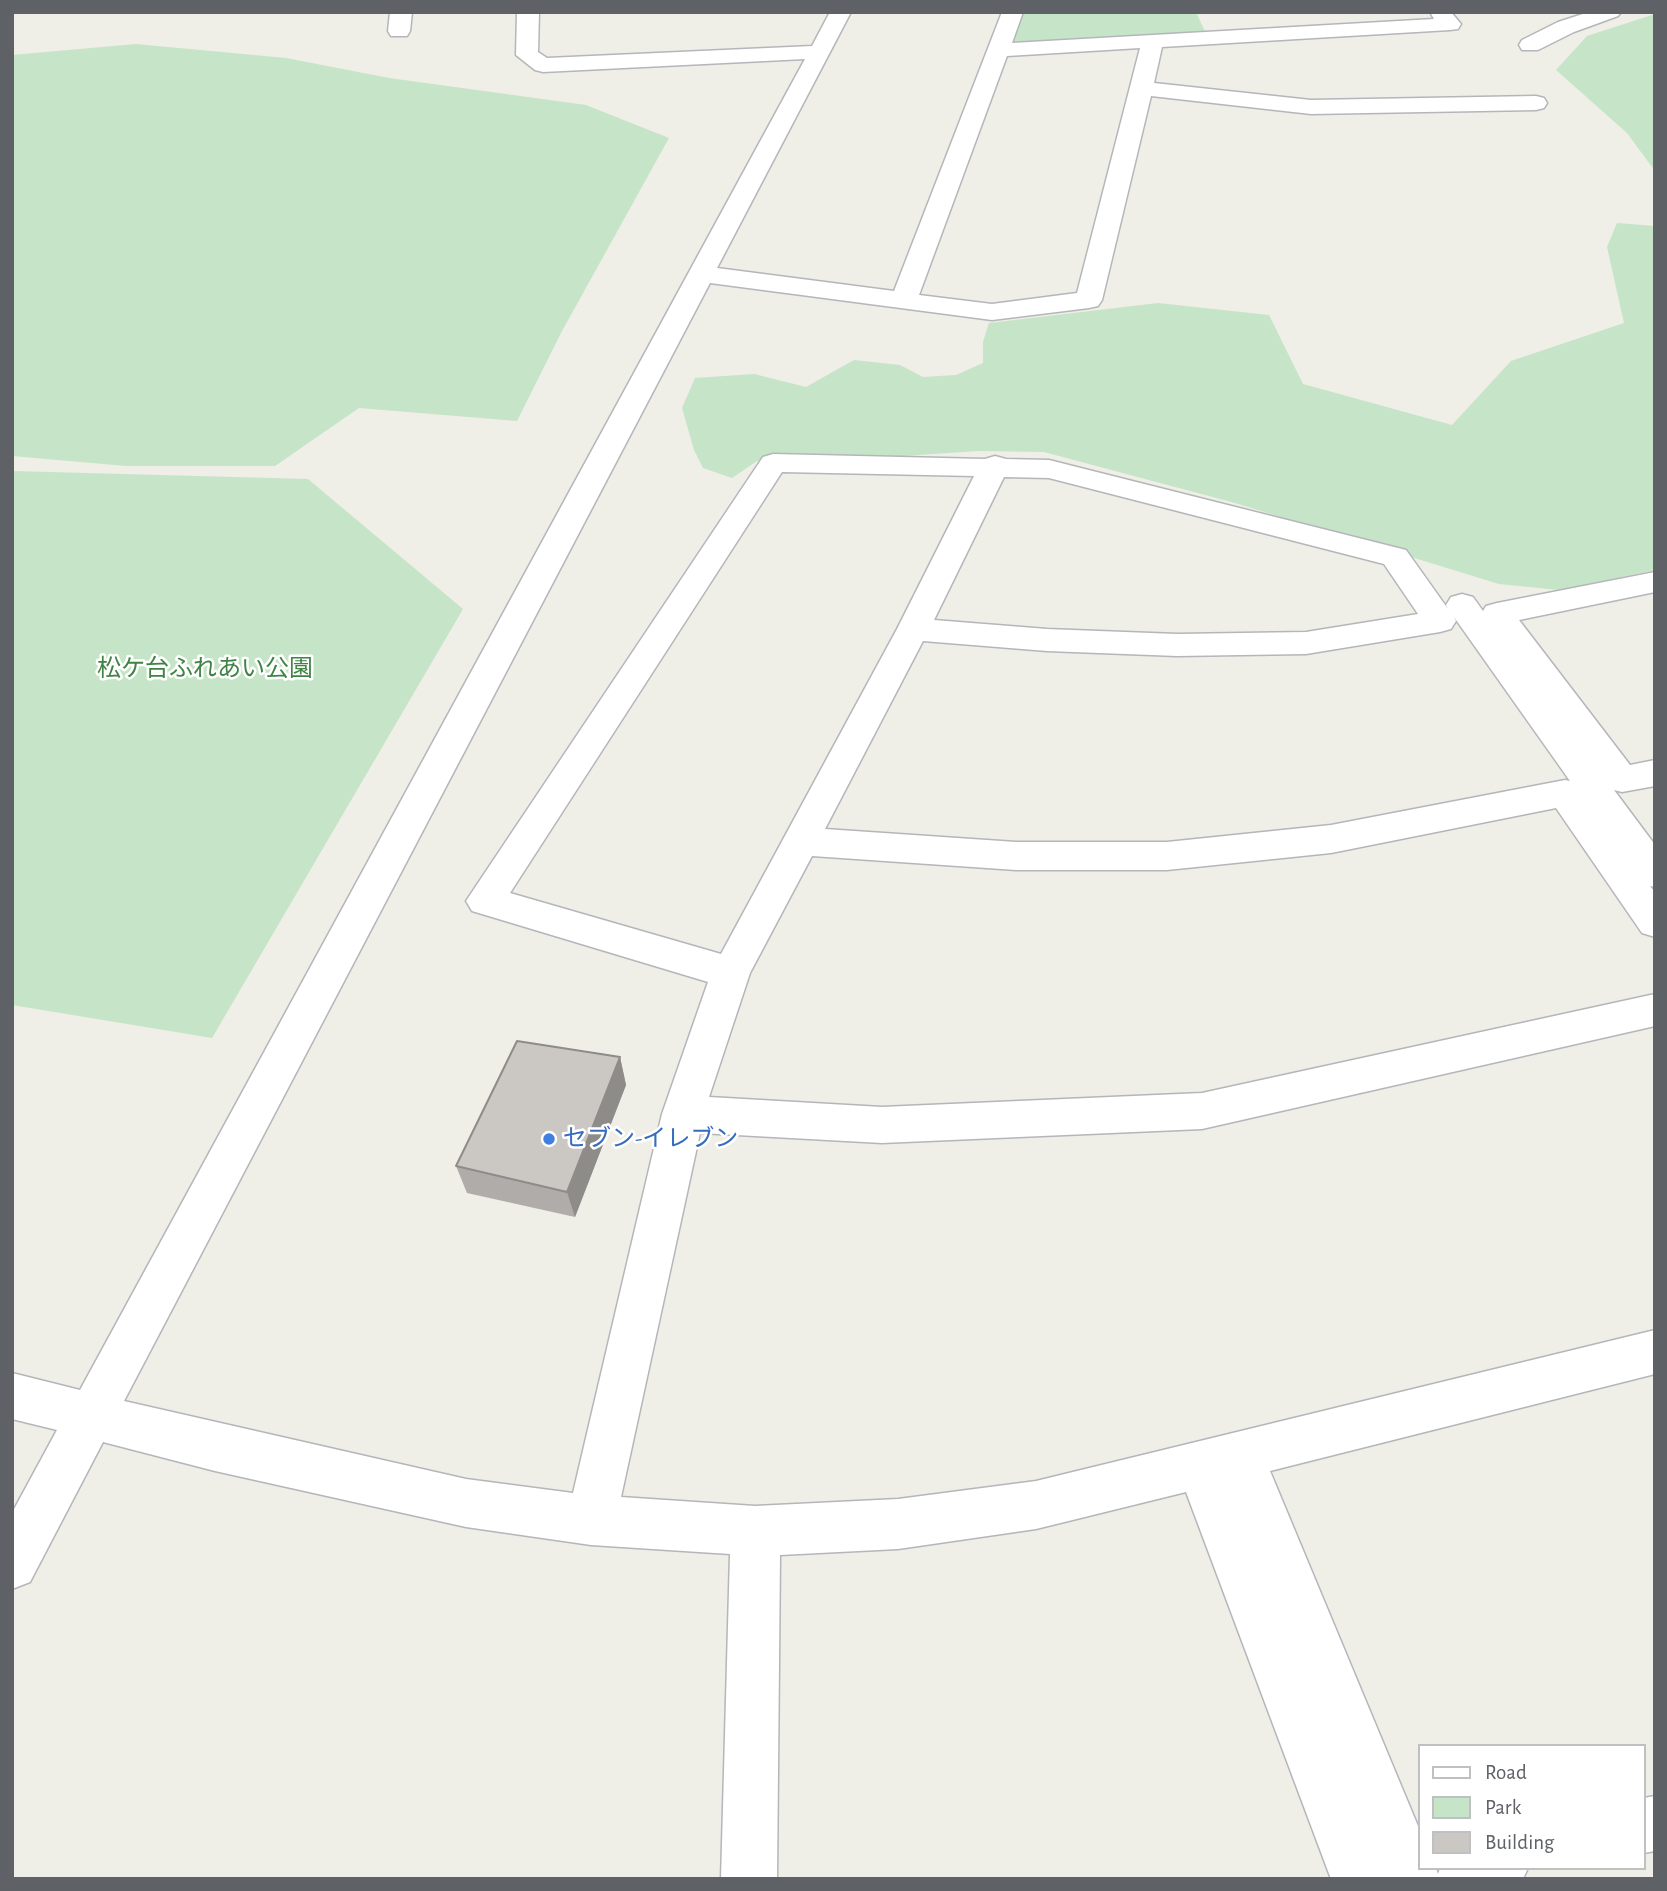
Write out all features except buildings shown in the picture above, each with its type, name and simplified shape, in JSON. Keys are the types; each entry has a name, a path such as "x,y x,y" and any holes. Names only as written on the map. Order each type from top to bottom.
{"street":[{"path":"527,12 527,54 542,65 820,52"},
{"path":"12,1564 841,12"},
{"path":"904,299 1013,12"},
{"path":"998,50 1450,24 1440,12"},
{"path":"1530,45 1601,14"},
{"path":"701,274 992,312 1089,300 1153,41"},
{"path":"1142,88 1311,107 1536,103"},
{"path":"730,973 485,901 773,463 1049,468 1395,557 1440,621 1306,643 1177,645 1060,641 913,629"},
{"path":"591,1520 683,1114 730,973 913,629 995,465"},
{"path":"1655,582 1497,614 1622,779 1655,773"},
{"path":"1461,605 1655,873"},
{"path":"800,841 1016,856 1167,856 1331,839 1565,793 1655,922"},
{"path":"683,1114 882,1125 1202,1111 1655,1010"},
{"path":"12,1396 466,1503 591,1520 755,1531 898,1524 1036,1505 1655,1352"},
{"path":"1220,1461 1359,1879"},
{"path":"1220,1461 1412,1879"},
{"path":"749,1879 755,1531"},
{"path":"1464,1879 1493,1870"}],"green space":[{"path":"1017,12 1196,12 1207,36 1002,48"},
{"path":"1655,14 1655,171 1627,133 1556,70 1587,36"},
{"path":"136,44 286,58 389,78 586,105 669,138 562,331 517,421 359,408 275,466 126,466 12,456 12,55"},
{"path":"1617,223 1655,226 1655,570 1559,590 1499,584 1235,503 1044,452 978,451 888,457 788,455 757,461 732,478 703,468 694,450 682,408 695,378 754,374 806,387 854,360 900,365 923,377 956,375 983,363 983,342 989,323 1158,303 1269,315 1303,384 1452,425 1511,361 1624,323 1607,247"},
{"name":"松ケ台ふれあい公園","path":"12,471 308,479 463,609 212,1038 12,1005"}],"place":[{"name":"セブン-イレブン","path":"549,1139"}]}
